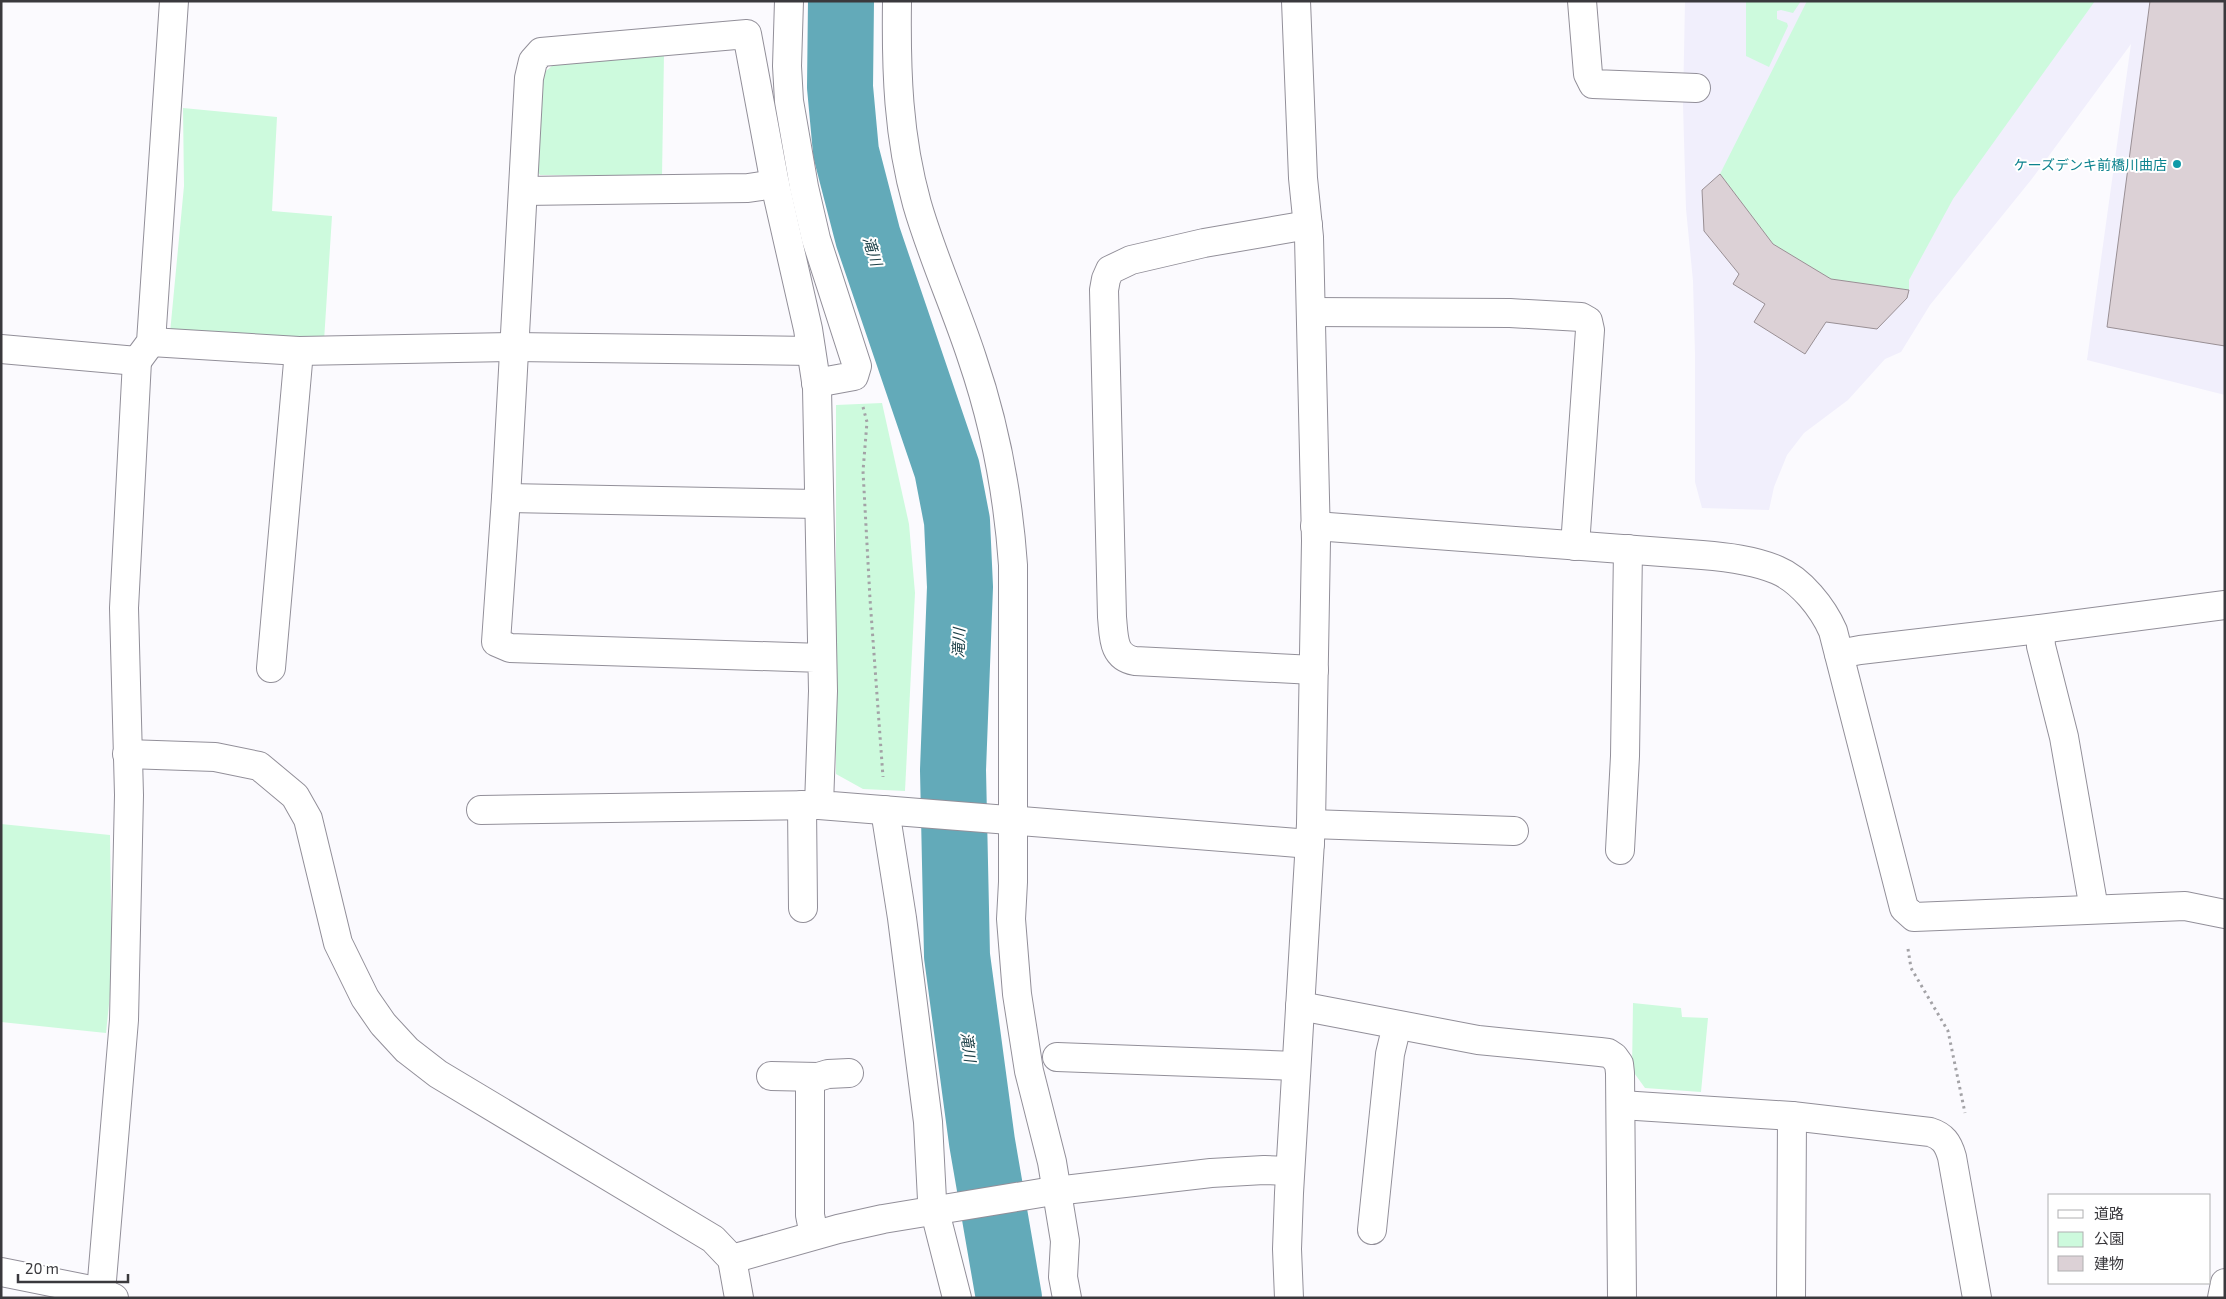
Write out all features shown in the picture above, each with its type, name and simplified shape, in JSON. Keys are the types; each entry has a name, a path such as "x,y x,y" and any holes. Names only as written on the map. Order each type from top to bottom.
{"street":[{"path":"1,1272 107,1295 124,1020 129,795 124,608 144,352 168,102 174,1"},
{"path":"789,1 787,66 794,132 816,239 857,366 854,376 816,383"},
{"path":"897,1 896,49 899,103 906,156 923,223 972,357 987,406 1000,459 1009,519 1013,565 1007,819 1013,882 1011,919 1017,994 1029,1071 1052,1162 1051,1192 1065,1241 1063,1277 1067,1298"},
{"path":"1289,1298 1287,1248 1290,1171 1310,834 1316,526 1308,225 1303,178 1296,1"},
{"path":"1582,1 1588,74 1593,84 1696,88"},
{"path":"803,908 823,690 818,504 819,444 816,383 746,34 541,52 533,61 528,78 506,498 496,642 510,648 822,658"},
{"path":"523,191 748,188 775,184"},
{"path":"1308,225 1204,243 1131,260 1110,270 1104,290 1112,617 1115,645 1119,654 1127,659 1135,660 1314,670"},
{"path":"1311,312 1510,314 1581,317 1588,321 1590,330 1575,546"},
{"path":"1,348 144,352 299,352 514,347 811,351"},
{"path":"271,668 299,352"},
{"path":"506,498 818,504"},
{"path":"1316,526 1732,558 1778,570 1815,600 1826,614 1833,630 1904,908 1914,917 2094,908 2185,906 2225,914"},
{"path":"1620,850 1625,756 1628,549"},
{"path":"1839,654 2225,605"},
{"path":"2040,629 2041,646 2064,738 2094,908"},
{"path":"127,754 215,757 260,766 295,796 308,819 338,943 365,998 383,1024 407,1050 438,1074 713,1239 732,1259 739,1298"},
{"path":"482,810 811,805 1007,819 1310,834 1514,831"},
{"path":"893,811 902,918 927,1112 932,1200 941,1211 957,1298"},
{"path":"1300,1006 1504,1044 1608,1053 1614,1057 1619,1064 1621,1104 1622,1298"},
{"path":"1372,1230 1390,1054 1397,1025"},
{"path":"1058,1057 1296,1066"},
{"path":"772,1076 810,1077 849,1073"},
{"path":"810,1077 810,1215 814,1235"},
{"path":"1621,1104 1792,1116 1930,1132 1940,1135 1948,1144 1952,1157 1977,1298"},
{"path":"1791,1298 1792,1116"},
{"path":"732,1259 814,1235 883,1219 1051,1192 1211,1173 1264,1170 1290,1171"},
{"path":"2222,1298 2225,1283"}],"path":[{"path":"854,376 867,422 863,471 870,599 893,811"},
{"path":"1904,908 1912,968 1948,1031 1967,1118"}],"shaded area":[{"path":"1685,1 2225,1 2225,395 2087,360 2131,44 2031,180 1930,305 1901,352 1885,359 1848,400 1804,433 1787,455 1774,487 1769,510 1702,508 1695,482 1693,281 1686,209 1683,105"}],"green space":[{"path":"1746,1 1801,1 1793,13 1777,11 1777,19 1787,23 1788,26 1769,67 1746,56"},
{"path":"1807,1 2095,1 1953,199 1909,280 1909,290 1831,279 1773,244 1720,174"},
{"path":"664,54 662,176 540,175 531,163 540,76 559,60"},
{"path":"183,108 277,117 272,211 332,216 324,341 170,333 184,186"},
{"path":"882,403 909,524 915,593 905,791 863,789 836,774 836,405"},
{"path":"1,824 110,835 112,975 106,1033 1,1022"},
{"path":"1633,1003 1681,1008 1682,1017 1708,1018 1701,1092 1645,1088 1632,1070"}],"building":[{"name":"ケーズデンキ前橋川曲店","path":"2150,1 2225,1 2225,346 2107,327"},
{"path":"1720,174 1773,244 1831,279 1909,290 1907,298 1877,329 1826,322 1805,354 1754,322 1765,304 1733,284 1739,274 1704,231 1702,190"}],"waterway":[{"name":"滝川","path":"841,1 840,87 846,152 868,237 947,469 957,521 960,587 953,770 957,956 982,1142 1009,1298"}],"place":[{"name":"ケーズデンキ前橋川曲店","path":"2177,164"}]}
